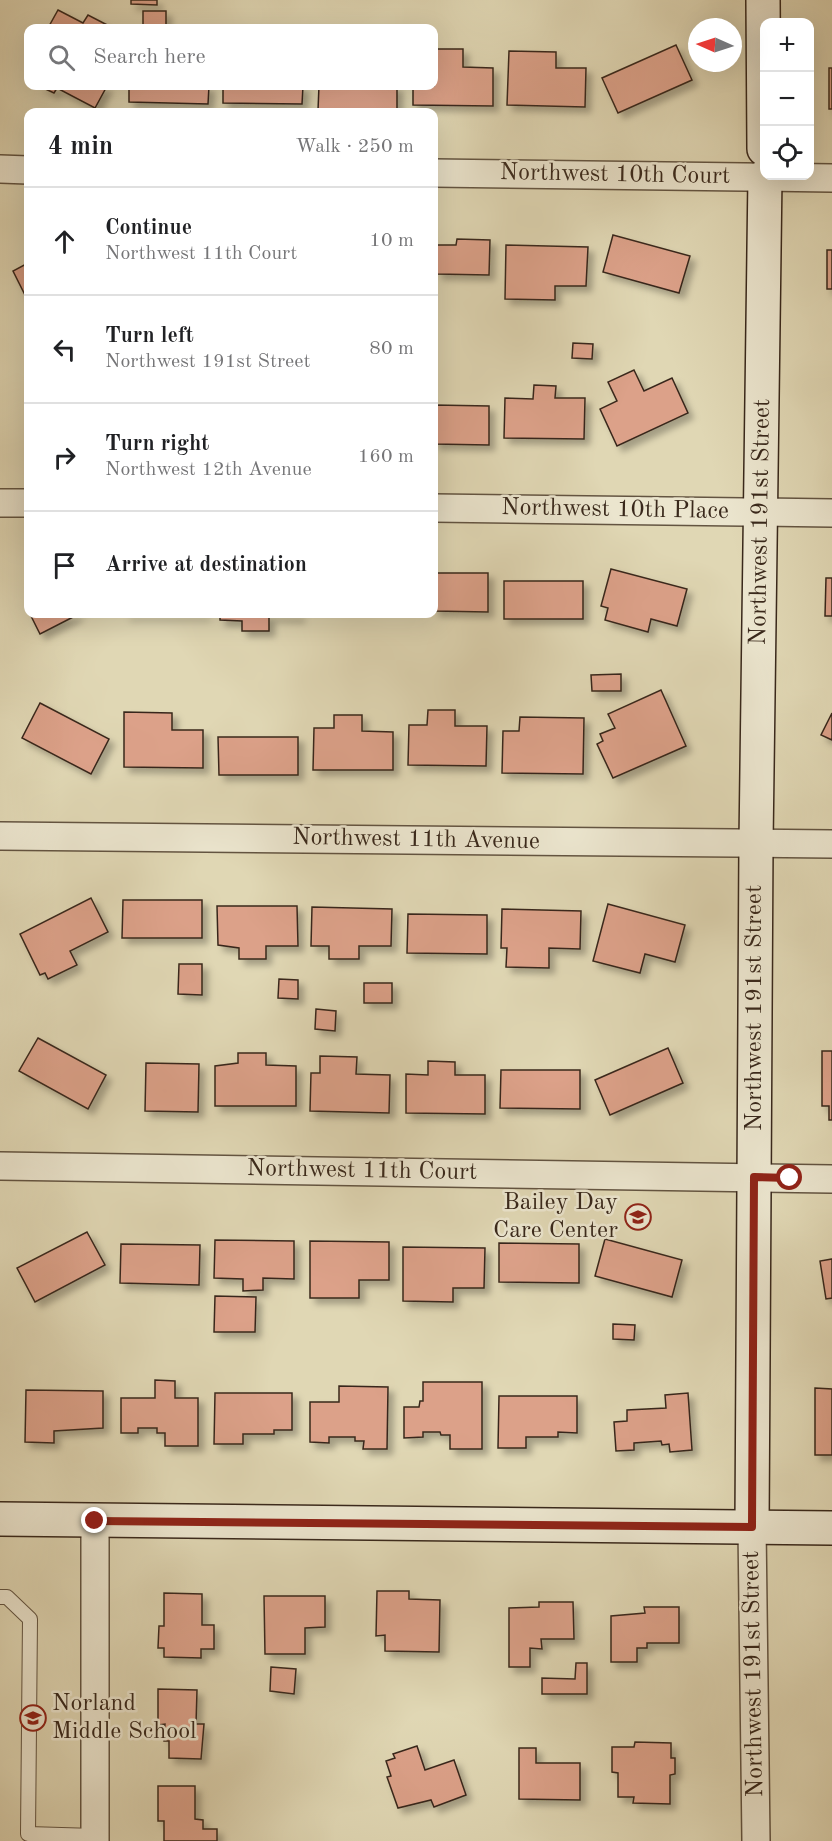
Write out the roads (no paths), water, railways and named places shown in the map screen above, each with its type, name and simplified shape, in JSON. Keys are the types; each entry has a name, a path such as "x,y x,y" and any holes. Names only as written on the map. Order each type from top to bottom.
{"street":[{"path":"763,0 765,126"},
{"path":"0,169 24,170"},
{"name":"Northwest 10th Court","path":"438,173 760,176"},
{"name":"Northwest 10th Court","path":"814,177 832,178"},
{"name":"Northwest 191st Street","path":"756,1841 752,1527 756,843 765,180"},
{"path":"0,503 24,503"},
{"name":"Northwest 10th Place","path":"438,508 832,513"},
{"name":"Northwest 11th Avenue","path":"0,836 832,844"},
{"name":"Northwest 11th Court","path":"0,1166 832,1179"},
{"path":"0,1519 832,1528"},
{"path":"95,1521 95,1838"}],"lane":[{"path":"0,1597 7,1597 30,1619 28,1834 95,1838"}],"place":[{"name":"Bailey Day Care Center","path":"638,1217"},
{"name":"Norland Middle School","path":"33,1718"}]}
